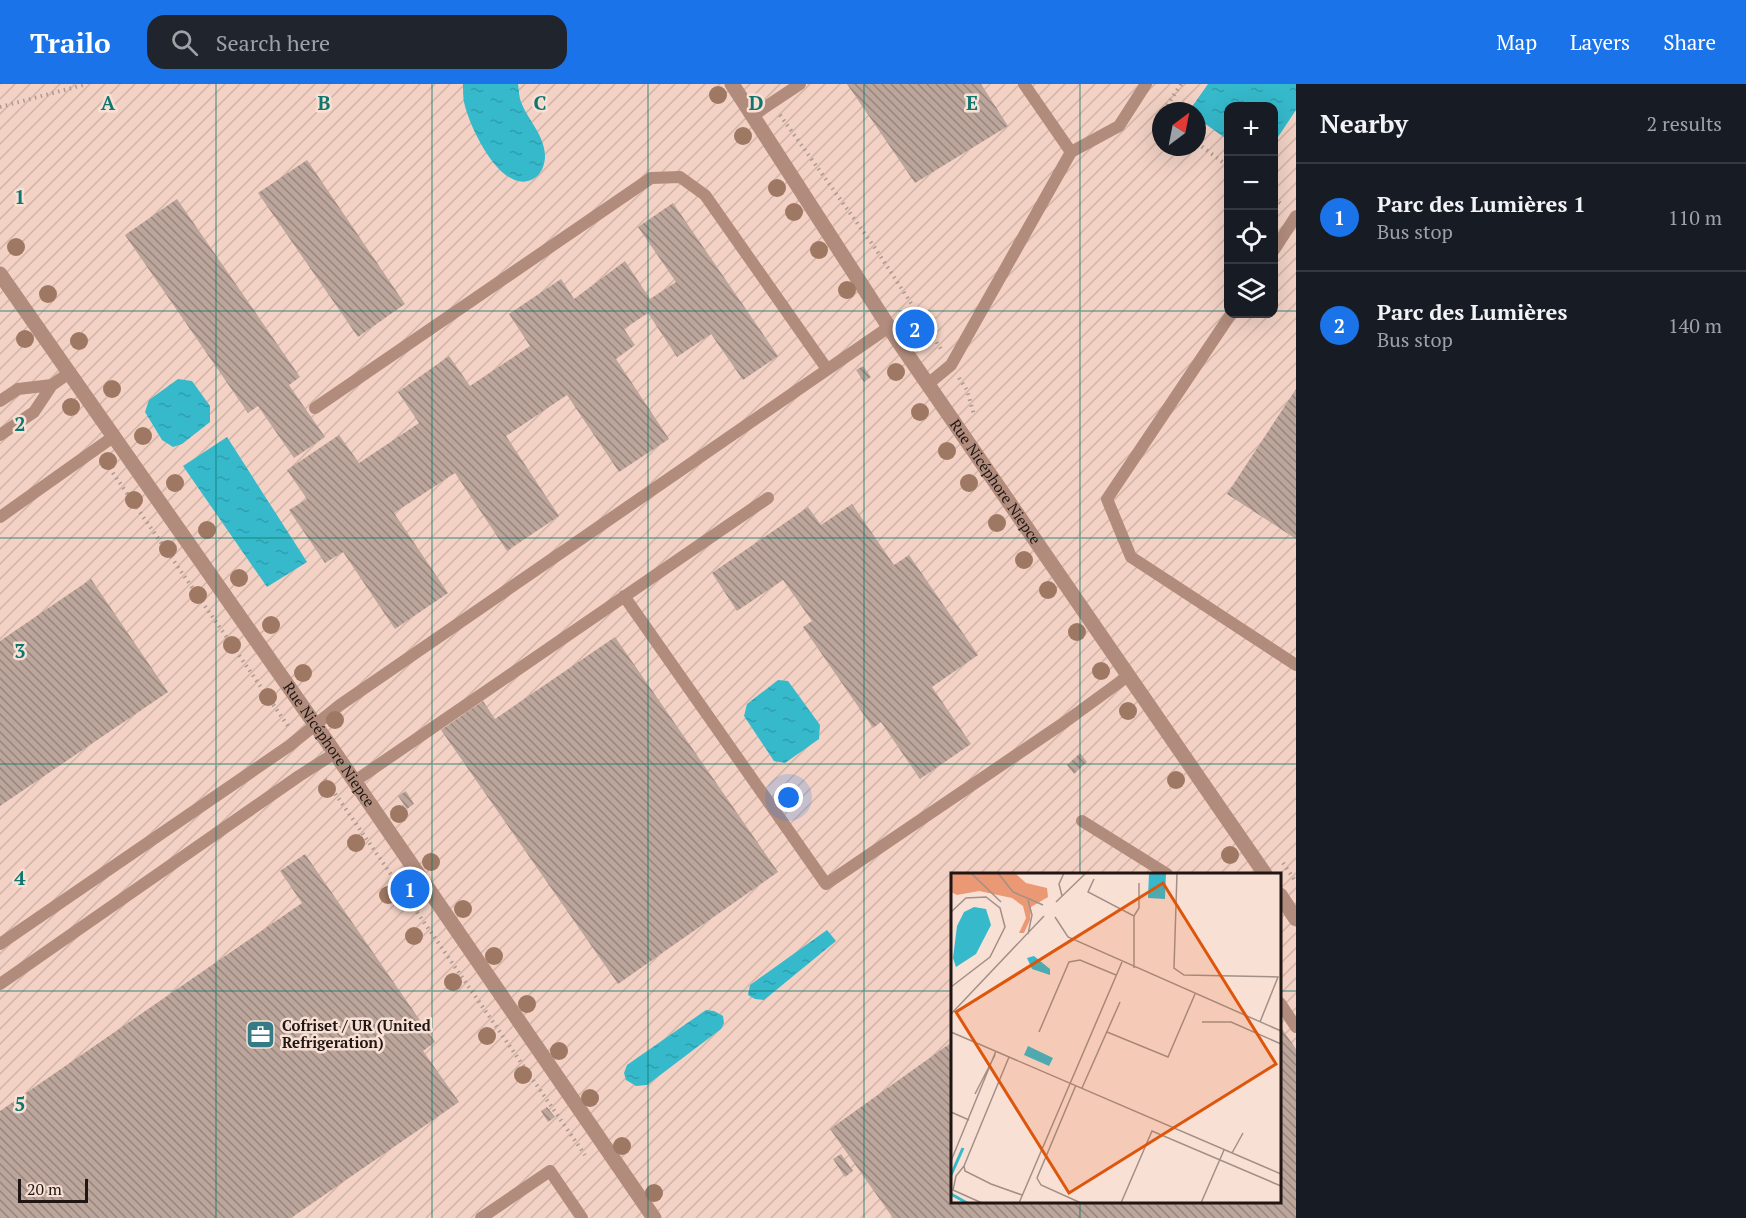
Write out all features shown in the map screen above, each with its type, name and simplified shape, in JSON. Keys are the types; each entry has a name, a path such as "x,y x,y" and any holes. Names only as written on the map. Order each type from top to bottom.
{"street":[{"name":"Rue Nicéphore Niepce","path":"732,84 889,327 1264,873"},
{"name":"Rue Nicéphore Niepce","path":"0,274 355,781 654,1218"},
{"path":"1281,896 1296,919"}],"lane":[{"path":"752,116 800,84"},
{"path":"1024,84 1071,152"},
{"path":"928,384 951,365 1071,152 1119,126 1146,84"},
{"path":"315,408 651,178 680,177 705,195 827,369"},
{"path":"1278,244 1296,216"},
{"path":"1228,318 1107,499 1131,557 1296,665"},
{"path":"0,944 289,746 350,699 889,327"},
{"path":"0,435 34,412 52,385 69,374"},
{"path":"0,402 18,389 52,385"},
{"path":"0,517 113,437"},
{"path":"355,781 768,498"},
{"path":"624,596 826,884 1065,722 1128,676"},
{"path":"0,984 335,753"},
{"path":"1082,821 1165,873"},
{"path":"1281,1004 1296,1027"},
{"path":"482,1218 550,1171 582,1218"}],"path":[{"path":"0,107 87,84"},
{"path":"1169,102 1181,84"},
{"path":"772,102 875,248 951,365 967,390 974,417"},
{"path":"1206,150 1224,163"},
{"path":"1283,863 1296,882"}],"shaded area":[{"path":"0,84 1296,84 1296,1218 0,1218"}],"water":[{"path":"463,84 518,84 521,102 544,149 543,166 536,177 521,182 509,178 488,156 467,113"},
{"path":"1208,84 1296,84 1296,110 1278,137 1278,102 1224,102 1224,137 1206,124 1206,102 1195,102"},
{"path":"178,379 192,381 210,406 210,422 182,444 173,447 162,440 145,412 149,400"},
{"path":"227,437 307,562 267,587 183,466"},
{"path":"778,680 788,681 820,725 819,739 785,763 774,761 744,716 747,704"},
{"path":"827,930 836,941 764,1000 748,995 750,985"},
{"path":"706,1010 723,1016 724,1023 721,1029 647,1085 636,1086 626,1080 624,1073 627,1065"}],"building":[{"path":"847,84 981,84 1008,126 915,183"},
{"path":"307,160 405,304 358,337 258,193"},
{"path":"177,199 300,377 289,385 325,437 294,458 258,406 248,413 125,235"},
{"path":"673,203 778,356 743,380 711,334 677,357 648,313 624,329 635,345 616,359 669,439 619,472 567,395 506,436 559,516 507,551 455,473 394,513 448,593 395,629 343,552 325,563 289,510 307,499 287,470 339,435 359,463 419,423 398,392 449,356 470,386 530,346 509,314 561,279 574,299 625,261 650,299 676,282 638,227"},
{"path":"863,366 871,377 864,382 856,370"},
{"path":"1296,389 1296,539 1227,494"},
{"path":"852,504 894,565 909,555 978,655 932,687 971,744 920,779 881,722 873,728 803,627 812,621 783,580 737,611 712,573 808,507 821,525"},
{"path":"91,579 168,692 0,806 0,641"},
{"path":"615,637 778,872 618,984 441,730 483,701 495,719"},
{"path":"1080,753 1087,762 1074,774 1067,765"},
{"path":"406,791 414,804 407,809 398,796"},
{"name":"Cofriset / UR (United Refrigeration)","path":"305,854 435,1042 423,1051 459,1102 291,1218 0,1218 0,1111 302,903 280,871"},
{"path":"1281,1027 1296,1049 1296,1218 893,1218 830,1129 951,1043 951,1203 1281,1203"},
{"path":"547,1107 555,1117 548,1122 541,1111"},
{"path":"841,1154 853,1171 845,1177 833,1159"}],"place":[{"name":"Parc des Lumières","path":"915,329"},
{"name":"Parc des Lumières 1","path":"410,889"},
{"name":"Cofriset / UR (United Refrigeration)","path":"261,1035"}]}
